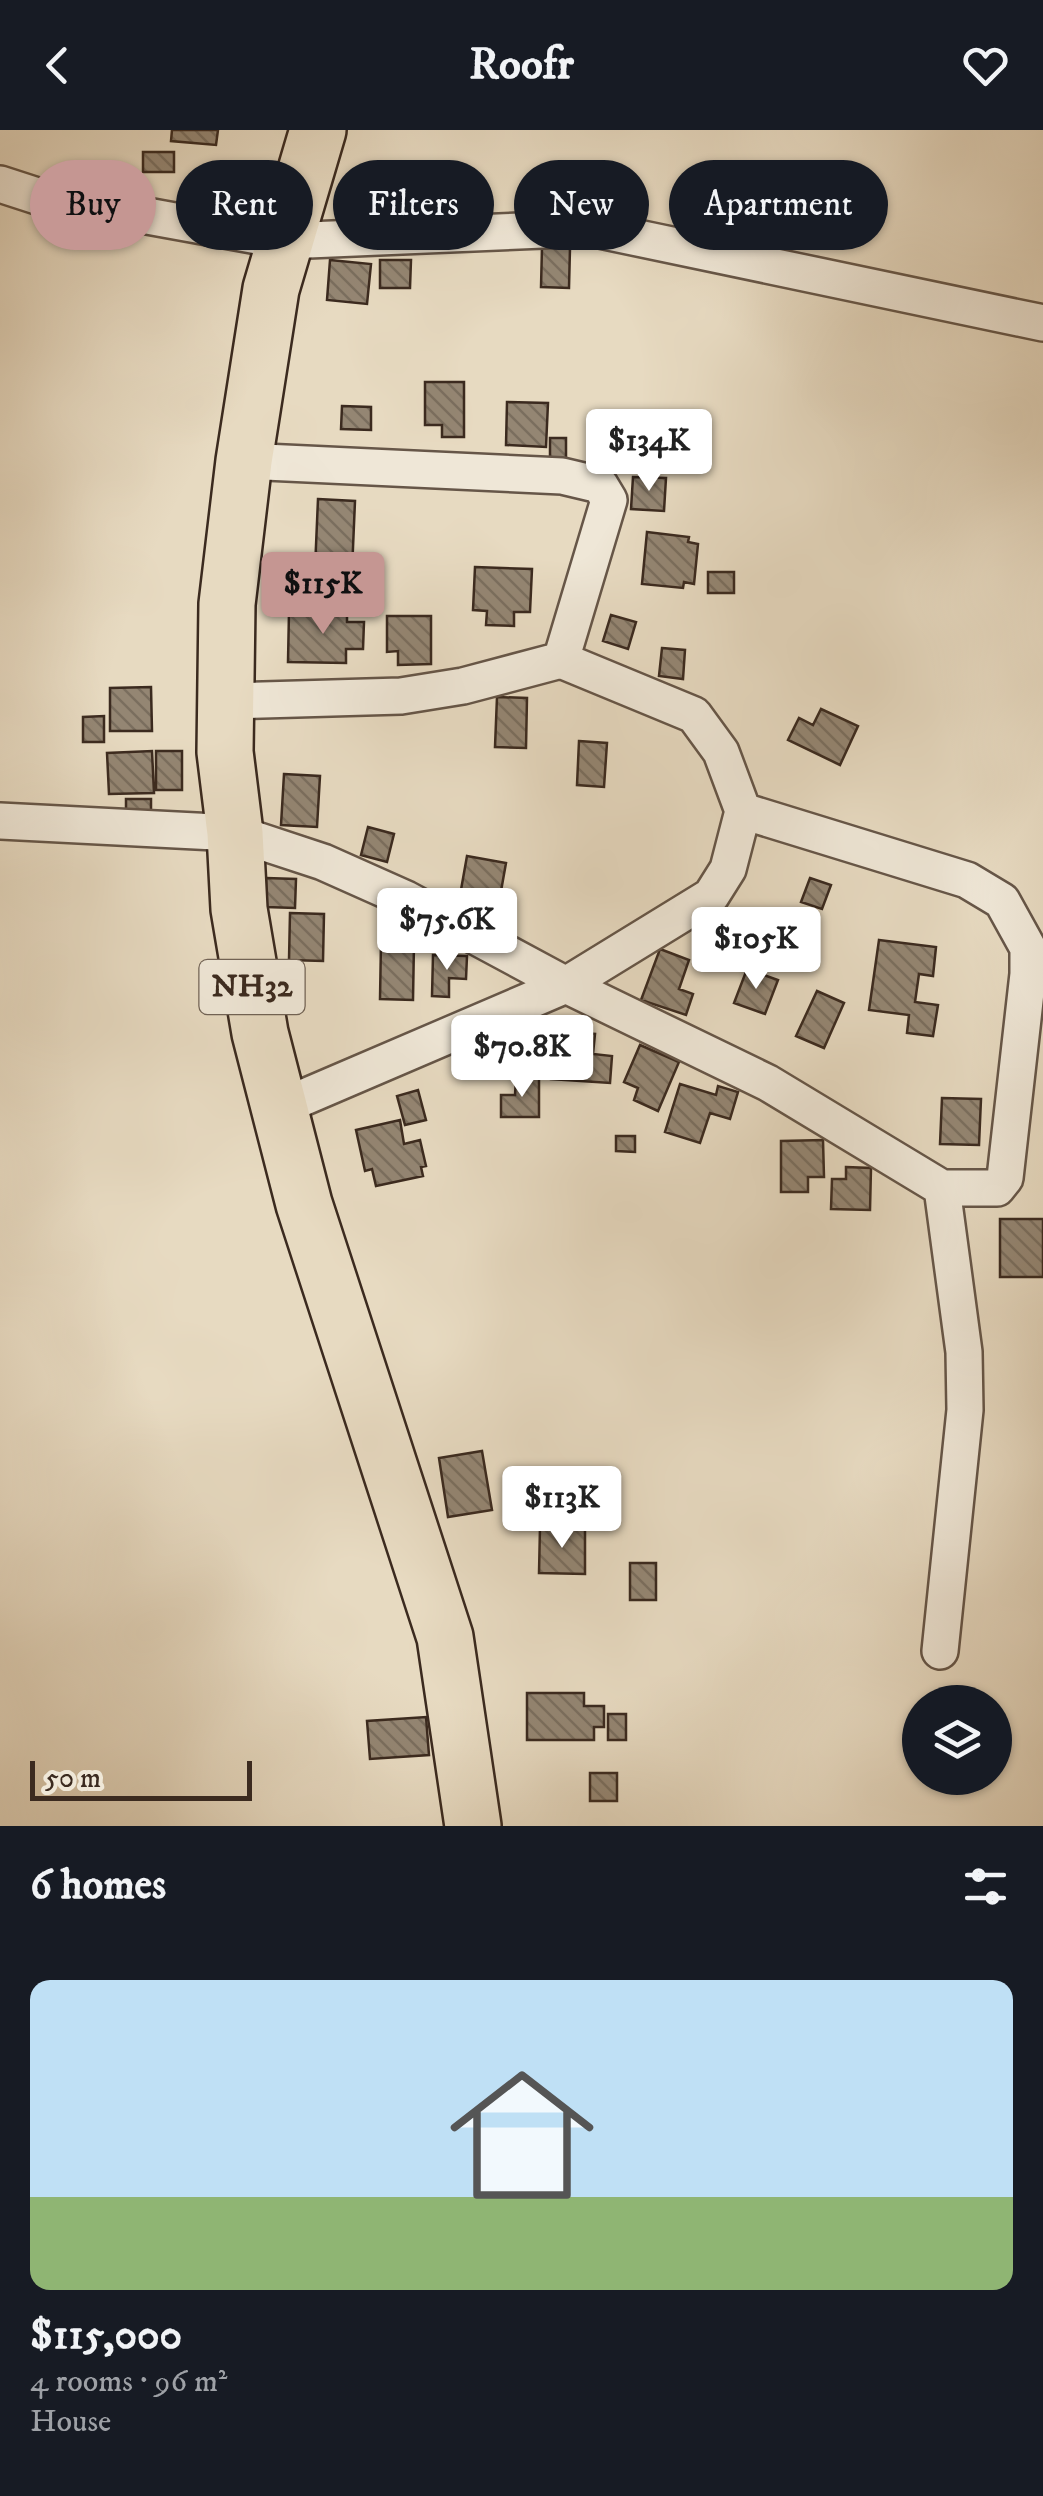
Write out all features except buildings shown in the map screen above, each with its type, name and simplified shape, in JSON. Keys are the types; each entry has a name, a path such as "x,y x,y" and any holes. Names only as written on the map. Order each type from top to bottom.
{"highway":[{"name":"NH32","path":"309,160 318,130"},
{"name":"NH32","path":"282,250 271,289 226,604 225,752 236,833 239,909 260,1033 304,1204 445,1637 474,1826"}],"street":[{"path":"0,184 38,196 176,221"},
{"path":"313,240 590,228 1043,323"},
{"path":"244,460 562,476 600,485 610,500 561,660"},
{"path":"226,701 401,696 462,686 561,660 694,715 721,752 743,810 728,869 711,896 566,985 280,1108"},
{"path":"0,821 236,833 324,862 406,899 566,985 768,1084 942,1188 996,1188 1005,1178 1028,974 1028,948 1002,901 967,880 743,810"},
{"path":"940,1652 964,1410 964,1352 942,1188"}]}
